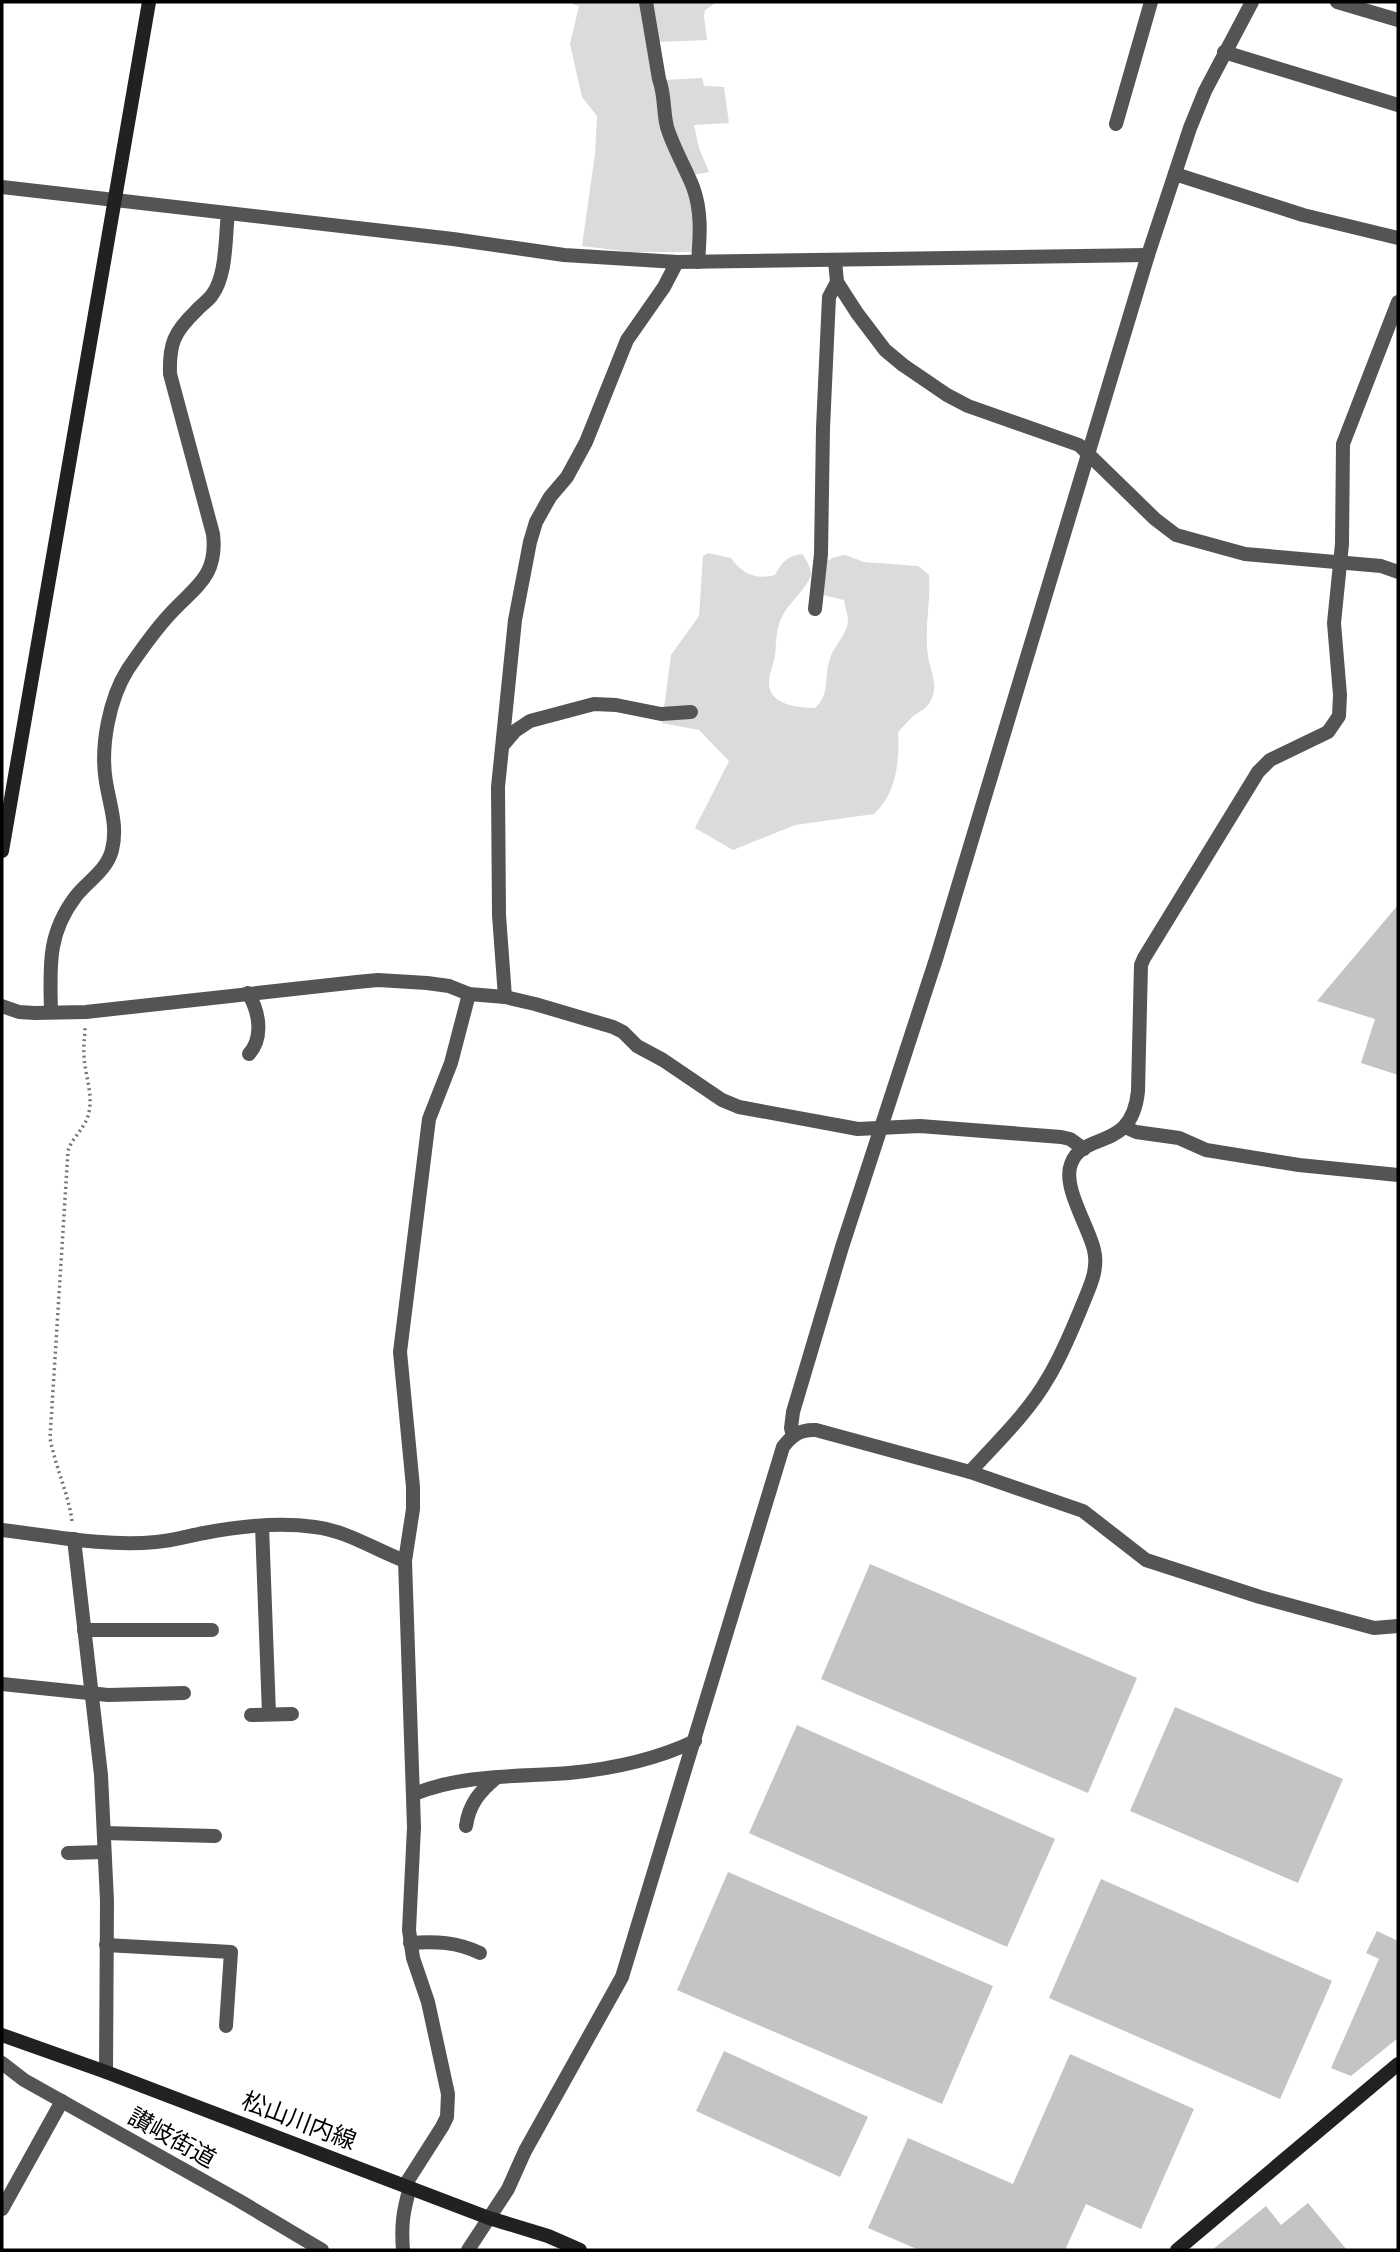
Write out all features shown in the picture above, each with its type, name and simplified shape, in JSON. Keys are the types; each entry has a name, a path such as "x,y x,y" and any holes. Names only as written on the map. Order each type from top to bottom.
{"street":[{"path":"2,851 149,2"},
{"path":"646,2 667,127 694,189 699,212 698,262"},
{"path":"1116,124 1150,2"},
{"path":"793,1436 793,1412 842,1247 973,839 1148,255 1200,104 1224,52 1252,2"},
{"path":"1337,2 1398,20"},
{"path":"1224,52 1398,105"},
{"path":"1175,174 1303,215 1398,238"},
{"path":"2,187 453,239 564,255 677,262 1148,255"},
{"path":"51,1012 50,959 55,931 77,895 102,869 112,853 115,831 105,780 104,757 115,699 127,672 145,645 170,614 205,579 215,551 213,534 170,374 170,357 172,343 180,328 213,295 220,279 228,214"},
{"path":"835,261 837,282 871,334 885,350 947,395 1079,445 1155,519 1176,535 1245,554 1309,561 1340,561 1381,566 1398,572"},
{"path":"505,997 499,915 498,787 515,620 522,579 536,522 586,442 627,340 664,287 677,262"},
{"path":"815,609 821,554 823,428 830,297 837,282"},
{"path":"970,1472 1048,1379 1094,1277 1095,1251 1071,1187 1069,1174 1071,1163 1084,1149 1125,1127 1131,1119 1136,1102 1141,965 1144,958 1258,772 1270,760 1328,732 1339,716 1340,695 1334,623 1340,561 1343,444 1398,302"},
{"path":"503,744 515,731 530,721 594,704 615,705 661,714 691,712"},
{"path":"2,1006 19,1012 86,1012 378,980 427,983 449,986 469,994 505,997 613,1027 623,1032 637,1046 663,1060 722,1100 739,1107 836,1126 881,1129 920,1126 1061,1137 1070,1139 1084,1149"},
{"path":"248,993 255,1004 258,1035 257,1045 249,1054"},
{"path":"403,2250 402,2214 407,2186 447,2117 448,2094 428,2002 410,1943 416,1794 409,1724 405,1561 412,1519 413,1487 400,1352 401,1330 416,1236 429,1119 451,1063 469,994"},
{"path":"1125,1127 1136,1132 1179,1138 1206,1150 1299,1165 1398,1175"},
{"path":"468,2250 508,2189 525,2151 622,1977 783,1447 793,1436 802,1431 816,1430 970,1472 1083,1511 1146,1560 1260,1597 1374,1628 1398,1626"},
{"path":"262,1526 269,1714"},
{"path":"2,1530 74,1539 159,1542 237,1527 316,1527 340,1532 405,1561"},
{"path":"74,1539 102,1775 106,2072"},
{"path":"84,1630 212,1630"},
{"path":"2,1684 92,1694 184,1693"},
{"path":"251,1715 292,1714"},
{"path":"416,1794 497,1777 600,1769 676,1750 695,1741"},
{"path":"466,1826 475,1798 497,1777"},
{"path":"104,1833 215,1836"},
{"path":"68,1853 104,1852"},
{"path":"410,1943 449,1943 480,1953"},
{"path":"106,1945 231,1952 226,2026"},
{"name":"松山川内線","path":"2,2035 580,2250"},
{"name":"讃岐街道","path":"2,2063 62,2101 322,2250"},
{"path":"1177,2250 1398,2064"},
{"path":"2,2209 62,2101"}],"path":[{"path":"74,1539 70,1509 50,1438 68,1151 70,1144 85,1126 89,1112 90,1097 84,1055 86,1012"}],"shaded area":[{"path":"717,2 705,10 707,40 659,42 664,80 702,78 704,86 724,87 729,123 694,125 699,148 709,172 683,177 695,212 693,252 631,252 582,246 595,154 597,116 582,97 570,44 579,6 572,4"},
{"path":"708,553 731,558 745,572 762,577 775,575 792,556 802,554 807,561 811,571 810,578 781,618 769,682 773,696 785,704 800,707 815,708 823,698 831,657 848,622 844,600 823,595 827,561 845,555 864,562 918,566 929,575 927,646 934,693 926,707 898,732 898,754 892,787 874,814 795,825 733,850 695,828 729,761 699,730 662,723 671,655 699,616 703,556"}],"building":[{"path":"1398,905 1398,1075 1361,1063 1375,1019 1317,1001"},
{"path":"870,1564 1137,1678 1088,1793 821,1679"},
{"path":"1175,1707 1343,1779 1298,1883 1130,1811"},
{"path":"797,1725 1055,1839 1007,1947 749,1833"},
{"path":"728,1872 993,1986 942,2104 677,1990"},
{"path":"1101,1879 1332,1981 1280,2099 1049,1998"},
{"path":"1377,1931 1398,1941 1398,2038 1351,2076 1331,2068 1379,1959 1366,1953"},
{"path":"724,2051 868,2117 840,2177 696,2111"},
{"path":"1070,2054 1194,2109 1141,2229 1086,2204 1065,2250 919,2250 868,2228 908,2138 1013,2184"},
{"path":"1308,2203 1347,2250 1212,2250 1266,2206 1281,2225"}]}
